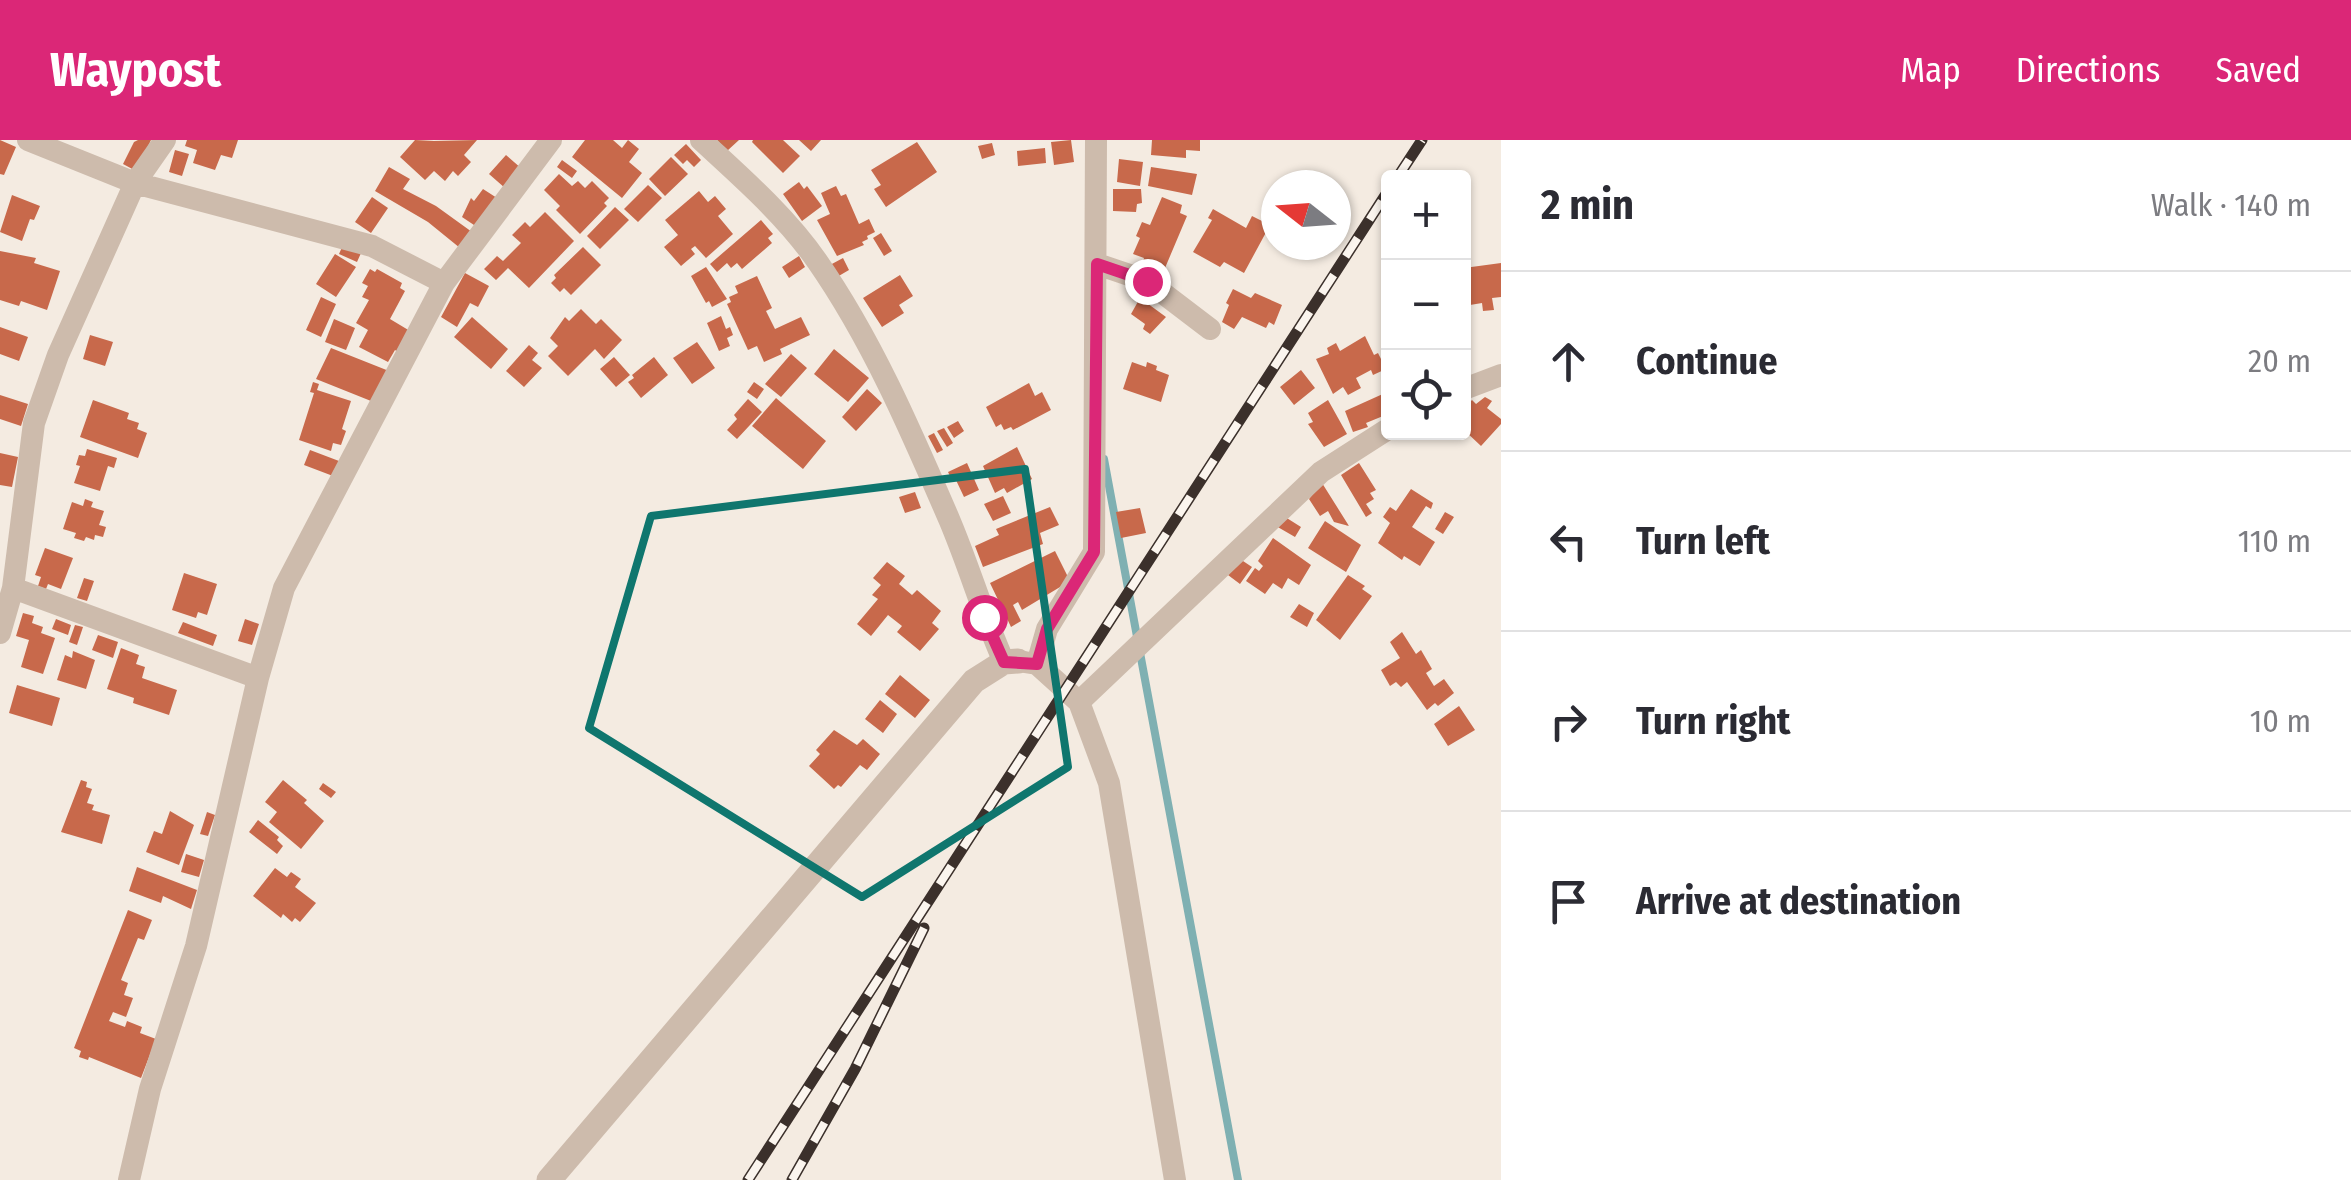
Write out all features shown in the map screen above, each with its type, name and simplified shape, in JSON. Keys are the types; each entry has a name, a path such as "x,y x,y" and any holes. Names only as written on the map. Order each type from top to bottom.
{"street":[{"path":"28,140 136,183 372,246 444,283"},
{"path":"0,634 13,588 34,422 58,355 136,183 164,140"},
{"path":"129,1180 150,1089 196,946 258,678 284,588 444,283 551,140"},
{"path":"701,140 763,197 816,258 866,340 950,522 984,617 1020,662 1079,702 1109,784 1175,1180"},
{"path":"550,1180 974,681 1020,662 1047,629 1094,552 1096,140"},
{"path":"1097,264 1147,281 1210,329"},
{"path":"1471,386 1501,375"},
{"path":"1079,702 1321,472 1381,433"},
{"path":"13,588 258,678"}],"highlighted area":[{"path":"1025,469 1068,767 862,897 589,728 651,516"}],"building":[{"path":"0,140 16,147 4,175 0,174"},
{"path":"138,140 151,140 136,171 123,164"},
{"path":"187,140 238,140 232,158 221,155 215,170 193,163 197,150 185,146"},
{"path":"415,140 477,140 464,155 471,162 458,176 453,171 445,181 434,171 425,180 400,157"},
{"path":"585,140 613,140 622,148 628,140 639,149 629,162 642,173 622,198 572,157"},
{"path":"717,140 739,140 727,151"},
{"path":"753,140 783,140 800,156 783,173"},
{"path":"799,140 821,140 811,151"},
{"path":"1071,140 1074,162 1054,165 1051,142"},
{"path":"1152,140 1200,140 1200,151 1186,150 1186,158 1151,155"},
{"path":"917,142 937,172 886,207 874,189 881,185 871,170"},
{"path":"992,143 995,155 982,159 978,146"},
{"path":"686,144 701,160 694,167 687,160 683,164 674,155"},
{"path":"1045,148 1046,163 1018,166 1017,151"},
{"path":"175,150 189,154 182,176 169,172"},
{"path":"506,155 522,169 505,188 489,174"},
{"path":"671,157 688,174 665,196 649,179"},
{"path":"1119,159 1143,162 1140,186 1117,182"},
{"path":"562,160 577,171 572,178 557,167"},
{"path":"389,167 410,179 403,189 436,206 472,232 460,248 428,222 375,191"},
{"path":"1151,167 1197,174 1192,195 1148,186"},
{"path":"559,174 572,186 578,181 585,188 592,181 609,198 604,203 607,206 580,234 556,210 560,206 544,190"},
{"path":"799,182 804,189 807,186 822,206 802,221 783,194"},
{"path":"648,185 662,198 638,222 624,209"},
{"path":"836,186 841,196 846,194 859,224 869,219 875,232 867,236 864,245 837,256 817,220 830,214 821,193"},
{"path":"483,189 497,198 477,227 462,217 471,198 474,201"},
{"path":"1113,189 1141,189 1142,203 1137,204 1136,212 1113,211"},
{"path":"699,191 708,202 715,196 726,209 718,216 733,234 706,258 695,246 691,249 695,254 681,266 664,247 678,235 665,220"},
{"path":"12,195 40,206 22,241 0,232"},
{"path":"372,197 388,208 371,233 355,222"},
{"path":"1162,197 1182,205 1180,213 1187,216 1165,268 1154,264 1151,268 1142,264 1144,258 1133,254 1142,222 1150,225"},
{"path":"615,207 629,220 600,249 587,236"},
{"path":"1213,209 1246,228 1252,216 1261,220 1261,242 1244,273 1224,262 1220,267 1193,252 1212,220 1208,218"},
{"path":"545,212 574,241 529,288 508,268 496,280 484,269 497,256 503,261 521,243 512,235 525,222 530,227"},
{"path":"761,220 773,234 768,238 772,243 742,269 737,263 731,268 727,263 717,272 710,264"},
{"path":"881,233 892,251 884,256 873,238"},
{"path":"343,245 361,253 357,262 339,254"},
{"path":"583,247 601,265 571,295 564,288 560,292 551,283 554,275"},
{"path":"0,251 36,258 34,263 60,271 47,310 21,301 19,306 0,300"},
{"path":"335,254 356,267 336,297 316,284"},
{"path":"799,256 805,267 789,278 782,267"},
{"path":"843,258 849,270 837,277 830,265"},
{"path":"1501,263 1501,297 1492,298 1494,310 1483,311 1482,303 1471,305 1471,267"},
{"path":"706,267 727,299 712,307 691,276"},
{"path":"370,269 402,283 400,288 405,291 390,319 410,331 388,362 359,347 368,330 356,323 369,300 362,297 368,286 362,283"},
{"path":"465,273 489,286 478,307 470,303 457,327 441,317"},
{"path":"900,275 913,296 899,305 904,313 882,327 863,298"},
{"path":"757,276 772,308 766,311 775,329 801,317 810,335 780,349 782,354 764,362 757,346 748,350 727,304 731,302 729,297 738,293 735,286"},
{"path":"1233,289 1251,298 1255,293 1282,305 1274,325 1269,322 1266,328 1242,317 1234,329 1222,322"},
{"path":"321,297 336,304 321,337 306,330"},
{"path":"1140,298 1166,317 1150,334 1143,329 1145,324 1131,314"},
{"path":"581,309 596,324 601,319 622,340 604,359 595,349 568,376 548,356 558,346 550,338 565,317 569,321"},
{"path":"721,316 733,335 727,338 730,346 719,351 707,323"},
{"path":"472,317 508,349 491,369 454,337"},
{"path":"334,319 355,328 346,350 325,342"},
{"path":"0,327 28,337 19,361 0,354"},
{"path":"90,335 113,342 105,366 83,359"},
{"path":"1365,336 1374,355 1378,353 1381,359 1381,371 1373,375 1371,370 1356,378 1361,388 1348,395 1343,387 1333,394 1316,359 1329,354 1327,348 1336,343 1340,351"},
{"path":"697,342 715,368 692,384 673,358"},
{"path":"529,345 538,353 532,360 542,368 524,387 506,371"},
{"path":"331,348 389,371 376,403 316,379"},
{"path":"834,349 869,378 848,402 814,374"},
{"path":"791,354 807,368 781,397 765,384"},
{"path":"614,357 630,375 616,387 600,369"},
{"path":"654,357 668,375 641,398 628,382"},
{"path":"1132,362 1146,367 1147,362 1169,375 1161,402 1123,389"},
{"path":"1301,370 1315,388 1294,405 1280,387"},
{"path":"313,382 319,384 317,390 351,401 341,445 333,443 331,451 299,440 314,393 310,392"},
{"path":"754,382 764,389 757,399 747,392"},
{"path":"1029,383 1035,396 1042,392 1051,410 1013,430 1004,430 1001,424 996,427 986,407"},
{"path":"867,389 882,403 856,431 842,417"},
{"path":"0,395 28,404 21,426 0,419"},
{"path":"1381,395 1381,417 1366,423 1368,427 1353,432 1345,411"},
{"path":"1485,397 1492,401 1487,408 1501,419 1481,446 1471,437 1471,401 1476,404"},
{"path":"776,398 826,441 803,469 752,426"},
{"path":"748,399 762,412 737,439 727,430"},
{"path":"93,400 129,413 127,419 139,423 137,429 147,433 138,458 80,437"},
{"path":"1328,400 1347,434 1324,447 1308,424 1313,422 1308,413"},
{"path":"958,421 964,431 954,438 947,427"},
{"path":"944,428 953,443 947,447 937,431"},
{"path":"934,433 943,450 937,453 928,436"},
{"path":"1017,447 1032,479 1007,493 1004,488 995,493 983,466"},
{"path":"87,449 117,458 114,468 108,466 100,491 74,483 79,455 85,456"},
{"path":"310,450 339,461 333,476 304,465"},
{"path":"0,453 18,457 12,487 0,485"},
{"path":"967,463 979,490 964,497 948,472"},
{"path":"1359,463 1376,490 1370,493 1374,499 1366,504 1372,513 1366,517 1341,475"},
{"path":"1322,483 1349,526 1334,522 1328,511 1320,516 1309,499"},
{"path":"1411,489 1433,503 1431,509 1426,506 1412,527 1435,542 1420,566 1404,556 1402,560 1378,543 1390,523 1383,517 1390,507 1396,511"},
{"path":"915,492 921,508 905,513 899,497"},
{"path":"1003,496 1011,513 993,521 984,504"},
{"path":"85,499 93,502 91,507 104,511 99,525 106,527 103,537 95,535 94,540 86,537 84,541 63,529 72,502 83,506"},
{"path":"1050,507 1059,525 1040,533 1043,544 983,567 975,546 999,535 996,529"},
{"path":"1140,508 1146,533 1121,538 1116,512"},
{"path":"1445,512 1454,517 1443,534 1435,529"},
{"path":"1282,515 1301,527 1295,537 1276,526"},
{"path":"1325,521 1361,545 1346,572 1308,548"},
{"path":"1273,538 1311,565 1299,585 1288,578 1282,589 1273,583 1265,594 1246,581 1255,568 1259,571 1263,566 1258,561"},
{"path":"45,548 73,558 61,589 48,584 46,589 38,586 41,577 35,575"},
{"path":"1055,551 1070,581 1022,610 1018,602 1013,605 1021,621 1011,627 990,583"},
{"path":"1240,559 1252,567 1240,584 1228,575"},
{"path":"887,562 905,576 899,584 912,595 917,590 941,611 932,623 939,629 920,651 897,632 902,626 888,615 871,636 857,624 878,599 872,595 881,585 873,578"},
{"path":"184,573 217,584 207,615 198,612 196,618 172,610"},
{"path":"1348,575 1372,596 1340,640 1316,620"},
{"path":"84,578 94,581 87,601 77,598"},
{"path":"1299,604 1314,613 1307,627 1290,617"},
{"path":"23,613 34,616 32,623 43,627 41,633 55,638 43,674 21,667 29,640 16,636"},
{"path":"56,619 71,625 68,635 52,629"},
{"path":"245,619 259,624 252,645 238,641"},
{"path":"183,622 217,635 213,646 178,633"},
{"path":"75,625 83,627 77,645 69,642"},
{"path":"1402,632 1416,654 1421,650 1432,669 1426,673 1434,686 1444,679 1454,693 1438,706 1435,703 1427,710 1407,682 1401,687 1396,682 1390,686 1381,670 1400,658 1390,642"},
{"path":"98,635 118,642 113,658 92,650"},
{"path":"121,648 139,655 136,664 145,667 142,678 177,690 169,715 107,689"},
{"path":"73,651 95,660 86,689 57,680 65,655 72,658"},
{"path":"900,675 930,700 915,718 885,694"},
{"path":"17,685 60,698 52,726 9,713"},
{"path":"880,700 897,714 883,733 865,719"},
{"path":"1459,706 1475,730 1448,746 1434,724"},
{"path":"834,730 857,745 863,739 880,754 867,770 860,765 841,787 834,789 809,766 820,754 816,750"},
{"path":"81,780 92,789 87,803 94,805 92,810 110,815 102,844 61,832"},
{"path":"283,780 324,821 301,849 269,822 277,812 265,802"},
{"path":"323,783 336,792 331,798 319,789"},
{"path":"170,811 194,825 179,865 146,852 154,831 162,834"},
{"path":"207,812 215,815 208,836 200,834"},
{"path":"258,820 279,837 277,840 283,846 277,854 249,832"},
{"path":"186,854 204,860 199,877 181,872"},
{"path":"137,867 197,890 191,909 163,896 161,903 129,891"},
{"path":"275,868 287,877 291,872 301,879 295,887 316,903 300,922 295,918 292,922 283,914 281,918 253,896"},
{"path":"128,910 152,920 144,940 138,938 121,980 128,983 124,995 133,998 126,1017 113,1012 109,1021 125,1027 127,1021 142,1027 140,1033 156,1039 141,1078 89,1057 79,1057 81,1051 74,1048"}],"waterway":[{"path":"1104,459 1238,1180"}],"railway":[{"path":"1402,170 1422,140"},
{"path":"748,1180 1381,202"},
{"path":"792,1180 855,1069 924,928"}],"route":[{"path":"984,617 1004,662 1037,664 1047,629 1094,552 1097,264 1147,281"}]}
